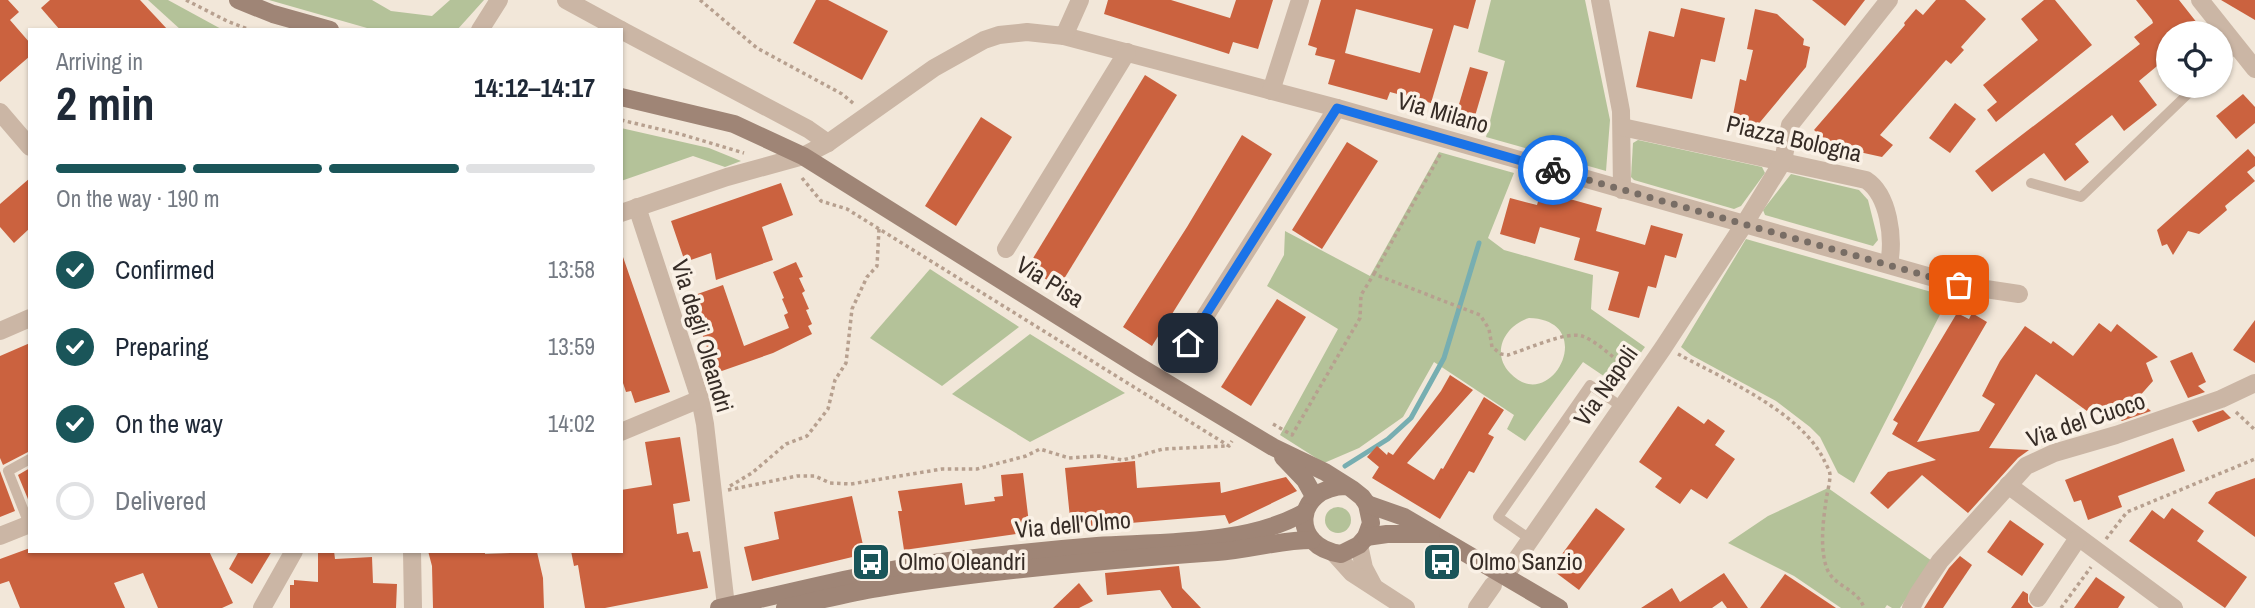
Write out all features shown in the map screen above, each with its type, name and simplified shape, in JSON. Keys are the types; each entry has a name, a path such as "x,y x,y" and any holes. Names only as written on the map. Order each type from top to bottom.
{"main road":[{"path":"238,0 273,14 323,28"},
{"name":"Via Pisa","path":"623,97 734,124 803,156 1140,367 1273,447 1325,472 1346,486"},
{"name":"Via Pisa","path":"1273,447 1299,472 1309,504"},
{"path":"1346,486 1367,504 1371,523 1363,541"},
{"name":"Via dell'Olmo","path":"722,607 873,573 945,562 1059,549 1253,533 1285,524 1326,488 1346,486"},
{"path":"1309,504 1305,527 1311,540 1334,553 1341,554 1363,541 1387,534 1431,534"},
{"path":"1367,504 1404,517 1499,581 1559,608"},
{"name":"Via dell'Olmo","path":"785,608 876,588 968,576 1118,559 1234,551 1285,541 1311,540"}],"street":[{"path":"481,28 499,0"},
{"path":"566,0 617,28"},
{"path":"1064,36 1080,0"},
{"path":"1271,91 1300,0"},
{"path":"1600,0 1622,127 1622,190"},
{"path":"1783,161 1790,125 1889,0"},
{"path":"2200,0 2255,69"},
{"path":"623,31 808,129 828,143"},
{"name":"Via Milano","path":"629,210 803,156 828,143 934,68 984,40 999,35 1027,32 1064,36 1337,108 1959,285 2019,294"},
{"path":"1006,249 1127,52"},
{"path":"1175,364 1337,108"},
{"path":"0,112 28,145"},
{"name":"Piazza Bologna","path":"1622,127 1866,180 1872,184 1882,200 1891,243 1889,264"},
{"name":"Via Napoli","path":"1477,608 1530,539 1622,407 1642,369 1667,350 1783,161"},
{"name":"Via degli Oleandri","path":"629,210 699,399 706,437 722,607"},
{"path":"0,331 28,319"},
{"name":"Via del Cuoco","path":"1911,608 1940,561 2026,466 2045,457 2221,399 2255,383"},
{"path":"623,431 699,399"},
{"path":"2008,485 2174,608"},
{"path":"0,536 28,525"},
{"path":"2038,598 2078,538"},
{"path":"1363,541 1364,568 1373,585"},
{"path":"262,608 293,553"},
{"path":"411,553 413,608"},
{"path":"1334,553 1347,570 1406,608"}],"lane":[{"path":"2233,50 2237,46"},
{"path":"2031,183 2081,197 2184,98"},
{"path":"1530,539 1498,517 1513,495 1590,385 1622,407"},
{"path":"28,460 8,471 28,519"}],"path":[{"path":"187,0 245,28"},
{"path":"700,0 757,48 847,97 864,117"},
{"path":"623,121 731,148 771,164"},
{"path":"1271,424 1292,435 1360,318 1361,295 1448,140"},
{"path":"799,175 821,201 847,209 1229,446"},
{"path":"879,229 877,266 867,277 852,309 846,363 835,380 828,409 807,436 786,444 752,473 724,490 797,476 815,476 830,483 851,484 942,469 977,469 1026,456 1040,449 1069,458 1099,456 1123,460 1163,449 1229,446"},
{"path":"1374,274 1484,319 1492,347 1501,354 1508,355 1563,337 1578,335 1591,341 1622,364 1633,364 1642,369"},
{"path":"1667,350 1735,383 1806,432 1818,447 1830,473 1823,545 1826,567 1831,578 1856,594 1864,608"},
{"path":"2221,399 2255,429"},
{"path":"1229,446 1242,428"},
{"path":"2061,608 2127,512 2255,459"}],"green space":[{"path":"148,0 168,0 219,28 179,28"},
{"path":"269,0 372,0 391,11 432,16 450,0 484,0 459,28 367,28"},
{"path":"1491,0 1585,0 1610,120 1606,171 1486,137 1505,61 1478,52"},
{"path":"623,128 709,148 741,161 725,167 693,156 623,180"},
{"path":"1638,140 1762,167 1765,173 1741,206 1734,209 1634,180 1631,177 1633,143"},
{"path":"1439,152 1514,173 1488,238 1504,250 1593,275 1591,309 1645,347 1617,385 1583,362 1525,441 1507,429 1514,415 1434,362 1403,417 1359,448 1324,463 1280,435 1338,329 1267,286 1284,255 1285,231 1370,276","holes":["1529,318 1550,323 1562,334 1565,348 1562,363 1553,375 1540,383 1526,383 1510,373 1504,365 1501,357 1503,340 1514,327"]},
{"path":"1791,174 1859,190 1868,200 1878,240 1873,246 1765,215 1763,210"},
{"path":"1746,239 1949,297 1854,483 1838,473 1820,437 1810,427 1776,401 1681,347"},
{"path":"930,269 1019,327 942,386 870,338"},
{"path":"1030,334 1125,393 1030,442 952,394"},
{"path":"1828,488 1932,561 1900,608 1887,605 1885,608 1841,608 1794,576 1728,543 1768,516"},
{"path":"1338,507 1348,510 1351,520 1348,530 1338,533 1328,530 1325,520 1328,510"}],"building":[{"path":"0,0 8,0 19,12 10,20 28,41 28,58 0,82"},
{"path":"50,0 140,0 166,28 58,28 41,8"},
{"path":"816,0 828,0 888,31 862,80 793,43"},
{"path":"1108,0 1171,0 1230,18 1236,0 1273,0 1258,49 1233,42 1229,54 1104,14"},
{"path":"1321,0 1476,0 1468,29 1454,25 1431,103 1390,92 1387,100 1328,84 1335,60 1315,55 1317,48 1308,45","holes":["1356,9 1433,29 1420,73 1345,53"]},
{"path":"1812,0 1865,0 1845,26"},
{"path":"1936,0 1965,0 1986,19 1961,47 1964,50 1951,64 1946,60 1880,135 1893,145 1882,157 1823,144 1826,140 1814,130 1916,9 1923,15"},
{"path":"2044,0 2055,0 2092,45 1996,122 1987,110 1997,102 1983,85 2038,40 2021,19"},
{"path":"2136,0 2179,0 2196,21 2156,21 2156,67 2139,81 2157,105 2124,131 2112,115 2075,144 2089,162 2065,181 2044,153 1992,192 1975,171 2140,44 2134,37 2153,23"},
{"path":"2221,0 2255,0 2255,20"},
{"path":"1681,8 1725,18 1715,62 1701,59 1692,99 1636,87 1649,31 1674,37"},
{"path":"1755,9 1777,14 1804,39 1803,45 1810,47 1806,67 1756,127 1732,120 1740,79 1746,81 1753,50 1747,49"},
{"path":"1470,67 1488,72 1475,116 1457,111"},
{"path":"1145,75 1177,95 1059,287 1027,268"},
{"path":"2243,94 2255,107 2255,123 2236,139 2216,116"},
{"path":"1955,103 1976,119 1950,153 1929,138"},
{"path":"981,117 1012,137 956,226 925,206"},
{"path":"1242,135 1272,154 1152,346 1123,327"},
{"path":"1347,142 1378,161 1322,249 1292,230"},
{"path":"2248,149 2255,157 2255,166 2247,172 2255,181 2225,206 2227,210 2199,234 2188,231 2173,255 2167,244 2162,246 2157,230"},
{"path":"28,180 28,230 14,243 0,227 0,204"},
{"path":"781,183 793,215 762,227 773,260 716,280 711,253 685,262 671,221"},
{"path":"1541,191 1602,208 1596,231 1645,245 1651,225 1683,234 1676,258 1665,255 1656,288 1648,286 1639,318 1608,310 1619,272 1574,260 1580,238 1540,227 1535,244 1500,234 1510,198 1537,205"},
{"path":"623,257 670,392 635,403 631,391 626,392 623,383"},
{"path":"796,262 803,277 799,278 805,291 802,293 809,309 806,310 812,324 808,326 812,334 773,353 716,373 689,297 723,285 744,346 789,328 784,315 788,313 782,299 784,298 773,272"},
{"path":"1277,299 1306,317 1251,406 1221,387"},
{"path":"1957,313 1969,319 1972,313 1987,322 1917,442 1979,431 1995,404 1982,396 2000,361 2025,326 2051,344 2053,341 2073,356 2099,323 2111,332 2117,324 2158,357 2146,363 2153,381 2137,399 2151,411 2122,421 2110,410 2106,414 2093,404 2087,411 2036,374 1989,448 2029,450 2018,458 1968,513 1922,475 1888,509 1870,493 1888,472 1936,460 1892,434 1898,423 1893,420"},
{"path":"2255,320 2255,363 2233,350"},
{"path":"28,344 28,452 3,465 0,458 0,356"},
{"path":"2192,352 2206,382 2198,386 2205,392 2188,398 2170,361"},
{"path":"1450,375 1473,390 1407,463 1434,480 1484,397 1504,410 1488,434 1494,437 1474,473 1469,471 1440,519 1372,478 1379,467 1367,457 1377,446 1387,455 1388,452 1393,455"},
{"path":"1678,406 1704,424 1708,419 1725,431 1715,445 1735,459 1707,499 1691,489 1680,504 1655,487 1662,478 1639,462"},
{"path":"2223,410 2231,418 2198,432 2192,421"},
{"path":"680,437 690,501 673,504 677,534 688,532 693,552 700,551 708,588 605,608 585,608 578,565 574,566 571,553 623,553 623,490 652,485 645,442"},
{"path":"2173,438 2185,471 2118,496 2122,507 2088,520 2081,500 2074,502 2065,480"},
{"path":"1135,461 1137,488 1220,482 1221,493 1286,477 1297,491 1229,524 1225,515 1071,528 1065,468"},
{"path":"28,469 28,499 18,475"},
{"path":"0,471 15,511 0,517"},
{"path":"1023,473 1030,532 904,550 898,491 962,483 965,505 995,501 994,497 1003,496 1001,475"},
{"path":"2255,478 2255,537 2208,503 2216,492"},
{"path":"852,496 865,554 752,581 744,547 779,539 774,512"},
{"path":"1596,508 1625,529 1579,590 1551,569"},
{"path":"2172,508 2204,531 2197,541 2247,577 2225,608 2129,541 2152,510 2164,519"},
{"path":"2010,520 2044,544 2022,576 1987,552"},
{"path":"28,549 28,553 210,553 233,603 222,608 158,608 143,573 114,583 125,608 20,608 9,581 0,584 0,559"},
{"path":"238,553 271,553 252,584 229,569"},
{"path":"318,553 334,553 335,559 372,557 373,583 397,584 396,608 290,608 290,585 294,585 294,580 318,582"},
{"path":"429,553 537,553 543,578 544,608 433,608 432,566"},
{"path":"1960,556 1972,565 1943,608 1924,608 1949,568"},
{"path":"1179,566 1182,588 1201,608 1172,608 1160,590 1107,595 1105,573"},
{"path":"1724,573 1748,608 1727,608 1722,601 1712,608 1641,608 1672,588 1680,602"},
{"path":"1785,574 1836,608 1760,608"},
{"path":"2096,577 2125,597 2118,608 2074,608"},
{"path":"1079,583 1093,601 1079,608 1053,608"},
{"path":"2023,591 2028,594 2028,602 2033,608 2011,608"}],"waterway":[{"path":"1345,466 1388,439 1411,418 1444,358 1479,243"}],"way so far":[{"path":"1553,170 1959,285"}],"place":[{"name":"Olmo Oleandri","path":"871,562"},
{"name":"Olmo Sanzio","path":"1442,562"}],"route":[{"path":"1188,343 1337,108 1553,170"}]}
